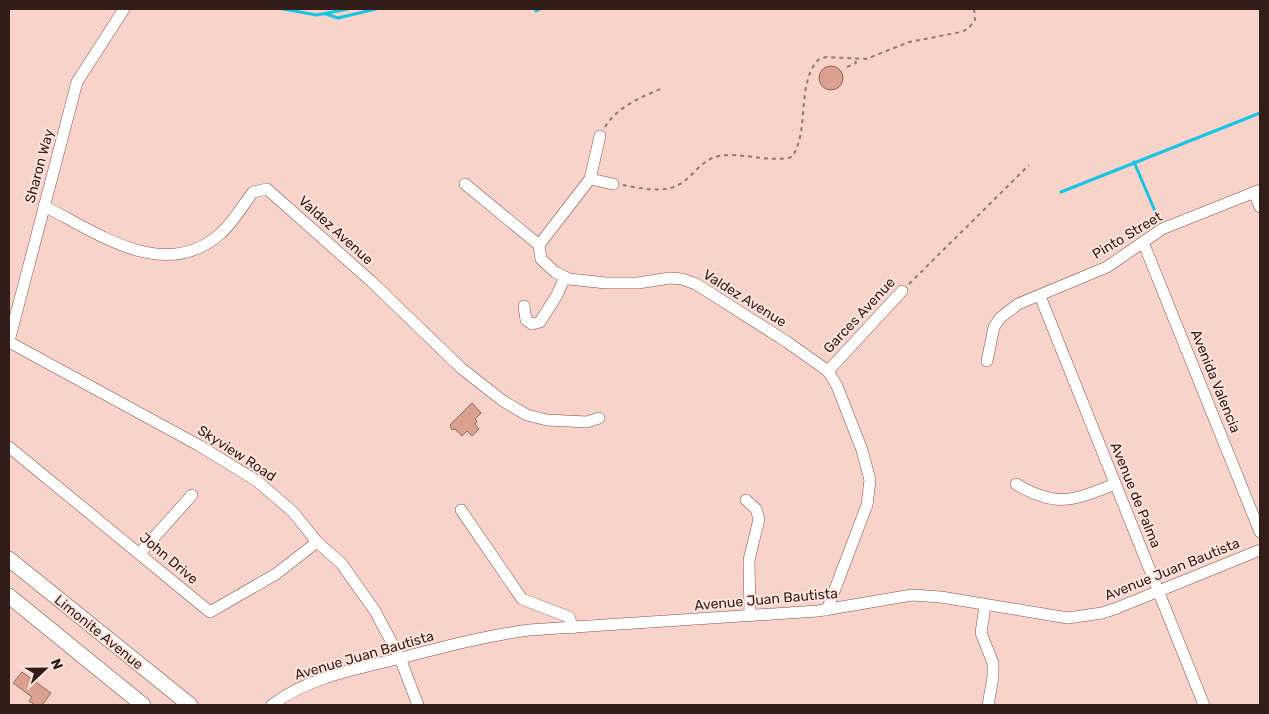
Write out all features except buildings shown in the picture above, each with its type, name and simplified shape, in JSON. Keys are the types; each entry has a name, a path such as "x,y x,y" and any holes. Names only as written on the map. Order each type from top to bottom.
{"main road":[{"name":"Limonite Avenue","path":"9,559 190,705"},
{"name":"Limonite Avenue","path":"9,596 143,705"}],"street":[{"name":"Sharon Way","path":"9,342 77,82 124,9"},
{"path":"539,245 590,179 600,136"},
{"path":"590,179 613,184"},
{"path":"464,184 539,245 541,259 555,272 565,277 557,295 540,322 532,324 526,320 524,306"},
{"name":"Valdez Avenue","path":"44,206 122,246 156,256 182,254 210,242 222,233 253,192 267,189 372,282 461,368 503,401 527,414 547,420 587,422 599,418"},
{"path":"1257,191 1260,207"},
{"name":"Pinto Street","path":"987,362 991,337 1000,318 1018,304 1107,267 1162,229 1257,191"},
{"name":"Avenida Valencia","path":"1143,242 1260,532"},
{"name":"Valdez Avenue","path":"565,277 581,282 638,283 670,278 682,279 696,284 788,342 828,371"},
{"name":"Garces Avenue","path":"827,610 867,505 870,480 862,450 837,386 828,371 902,291"},
{"name":"Avenue de Palma","path":"1040,296 1204,705"},
{"name":"Skyview Road","path":"9,342 121,401 257,481 293,512 317,542 341,563 359,586 386,629 400,658 418,705"},
{"name":"John Drive","path":"9,447 210,612 276,574 317,542"},
{"path":"1016,484 1034,495 1060,500 1085,496 1115,484"},
{"path":"140,553 192,495"},
{"path":"746,500 756,509 759,519 749,560 750,616"},
{"path":"461,510 522,599 569,617 573,628"},
{"name":"Avenue Juan Bautista","path":"272,705 297,688 306,685 481,637 529,630 827,610 912,595 940,597 1068,618 1102,613 1260,550"},
{"path":"985,605 981,633 993,663 994,677 988,705"}],"path":[{"path":"613,184 664,189 677,186 705,161 719,156 792,157 797,146 808,76 818,60 826,57 855,60 872,58 909,42 961,32 968,29 975,20 974,9"},
{"path":"847,67 856,63 855,60"},
{"path":"600,136 611,116 638,98 663,88"},
{"name":"Garces Avenue","path":"902,291 1029,165"}],"waterway":[{"path":"283,9 317,15 348,9"},
{"path":"326,14 338,18 376,9"},
{"path":"536,11 540,9"},
{"path":"1061,192 1260,113"},
{"path":"1134,162 1158,218"}]}
